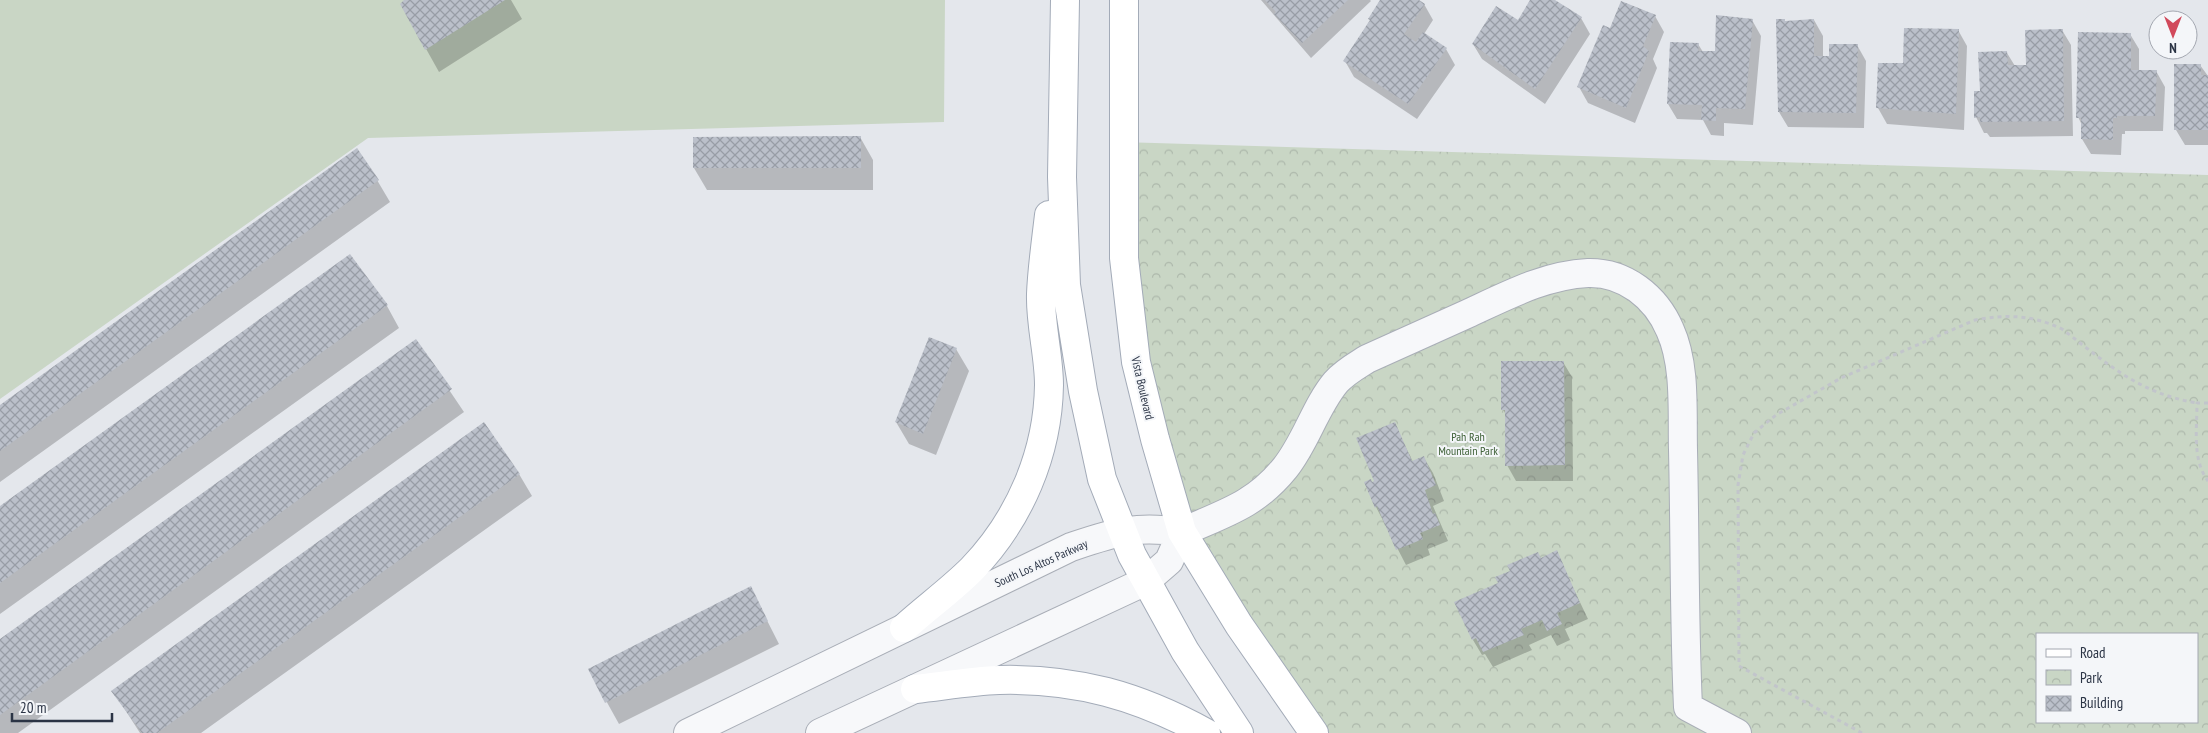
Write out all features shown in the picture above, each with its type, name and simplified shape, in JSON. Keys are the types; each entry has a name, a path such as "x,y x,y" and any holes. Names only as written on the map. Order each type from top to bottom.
{"main road":[{"path":"1065,0 1062,177 1066,285 1083,391 1102,479 1132,555 1146,581 1185,651 1239,733"},
{"name":"Vista Boulevard","path":"1124,0 1124,258 1136,362 1155,438 1182,532 1239,625 1314,733"},
{"path":"904,628 972,568 996,539 1026,492 1039,456 1046,423 1049,384 1041,295 1064,82"},
{"path":"915,689 997,680 1050,681 1104,690 1148,705 1206,733"}],"street":[{"path":"820,733 1146,581 1170,561 1182,532 1246,504 1272,483 1301,444 1336,382 1367,359 1546,280 1590,273 1609,275 1627,281 1654,303 1671,330 1678,364 1682,440 1688,707 1737,733"},
{"name":"South Los Altos Parkway","path":"688,733 1071,546 1122,530 1154,528 1182,532"}],"path":[{"path":"1862,733 1739,666 1738,485 1743,455 1754,433 1776,415 1842,378 1975,320 1994,316 2032,318 2049,323 2062,329 2137,384 2176,400 2208,403"},
{"path":"2197,403 2197,456 2201,472 2208,481"}],"green space":[{"path":"0,0 945,0 944,122 368,138 0,399"},
{"name":"Pah Rah Mountain Park","path":"1121,142 2208,175 2208,733 1309,733 1154,451"}],"building":[{"path":"404,0 505,0 425,50 400,4"},
{"path":"1265,0 1348,0 1302,43 1274,14 1276,12"},
{"path":"1380,0 1419,0 1425,4 1404,34 1416,42 1423,32 1447,48 1408,104 1343,61 1370,20 1368,19"},
{"path":"1530,0 1555,0 1582,17 1535,89 1472,44 1496,6 1518,20"},
{"path":"1621,1 1656,15 1643,46 1649,51 1626,108 1577,87 1603,25 1610,28"},
{"path":"1716,15 1753,19 1745,109 1716,108 1716,121 1701,120 1702,105 1667,104 1670,42 1699,43 1698,51 1715,51"},
{"path":"1776,19 1785,19 1785,21 1814,19 1814,56 1829,56 1829,44 1858,44 1856,113 1778,112"},
{"path":"1904,28 1959,29 1956,114 1876,108 1878,63 1903,63"},
{"path":"2063,29 2064,121 1980,122 1980,117 1974,118 1974,91 1980,91 1978,52 2007,51 2008,65 2026,65 2025,30"},
{"path":"2078,32 2131,33 2131,70 2157,70 2155,116 2117,116 2117,118 2113,118 2113,140 2081,139 2081,118 2076,118"},
{"path":"2174,64 2201,64 2201,75 2208,75 2208,130 2174,130"},
{"path":"861,136 861,168 693,168 693,137"},
{"path":"357,148 379,180 0,451 0,405"},
{"path":"350,254 388,305 0,583 0,506"},
{"path":"929,337 957,348 923,434 895,422"},
{"path":"416,339 452,389 0,715 0,639"},
{"path":"1501,361 1564,361 1565,465 1505,466 1505,410 1501,410"},
{"path":"484,422 520,474 157,733 142,733 111,691"},
{"path":"1395,422 1412,461 1424,456 1436,485 1425,490 1433,514 1435,513 1440,525 1420,533 1423,539 1396,550 1377,506 1375,508 1364,482 1371,479 1372,482 1374,481 1356,438"},
{"path":"1557,550 1580,603 1557,613 1562,624 1547,631 1542,620 1521,629 1524,635 1483,652 1476,638 1472,640 1454,602 1498,583 1495,577 1510,571 1507,565 1538,552 1541,558"},
{"path":"751,586 768,621 605,703 588,669"}]}
